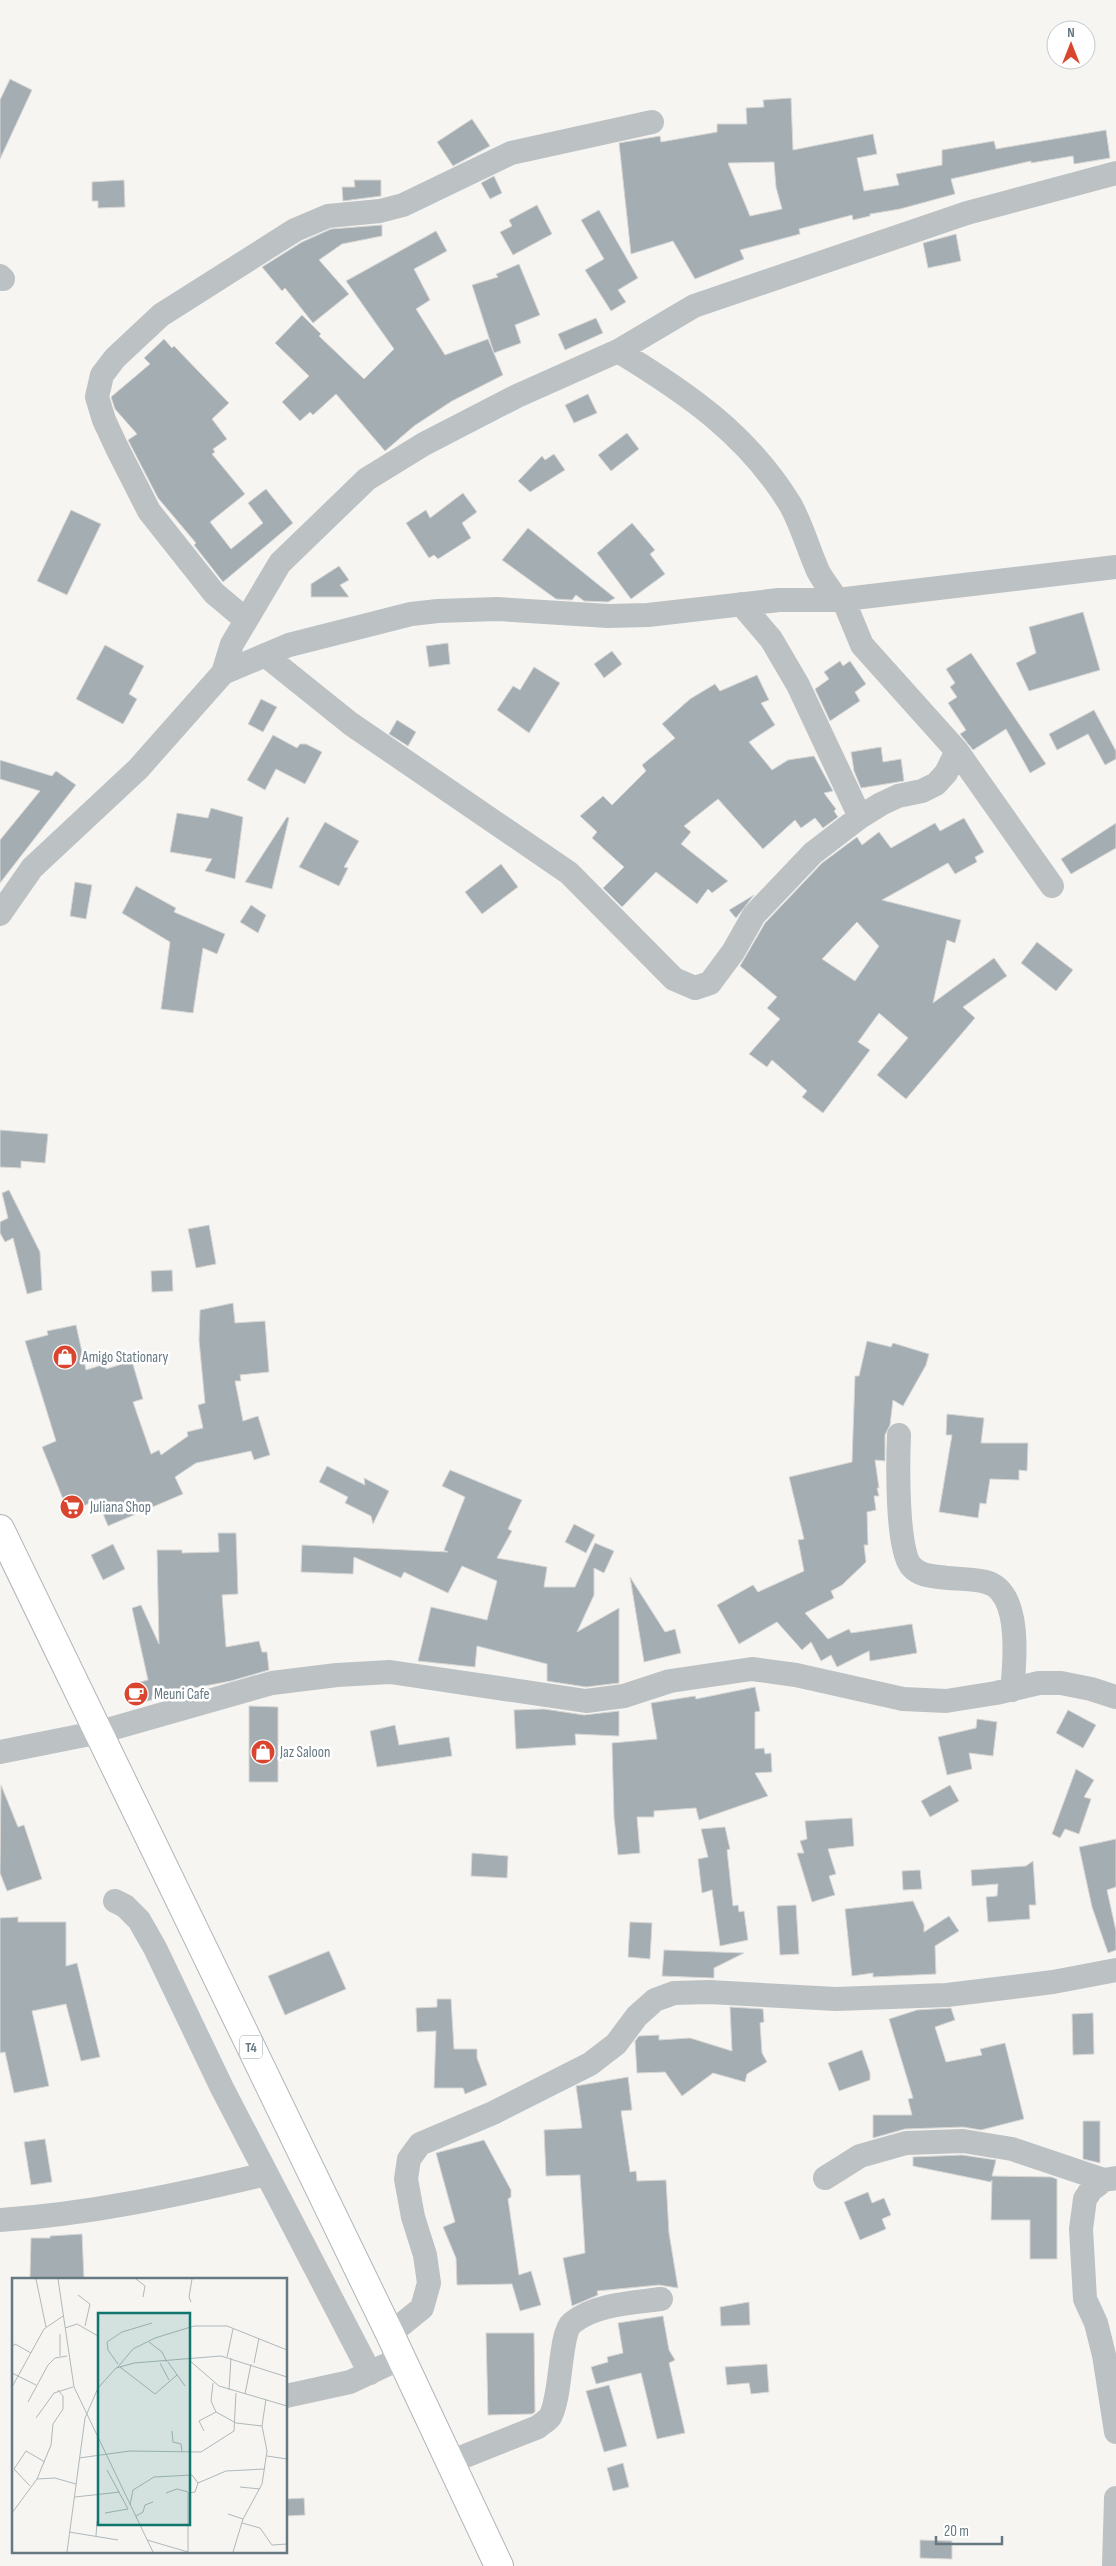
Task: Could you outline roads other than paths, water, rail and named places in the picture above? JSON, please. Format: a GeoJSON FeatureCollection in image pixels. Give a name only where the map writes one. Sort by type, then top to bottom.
{"type":"FeatureCollection","features":[{"type":"Feature","properties":{"kind":"highway","name":"T4"},"geometry":{"type":"LineString","coordinates":[[0,1529],[396,2346],[499,2566]]}},
{"type":"Feature","properties":{"kind":"street"},"geometry":{"type":"LineString","coordinates":[[246,620],[214,593],[150,511],[116,448],[97,398],[102,375],[115,358],[161,315],[295,230],[328,216],[380,211],[403,205],[512,153],[652,122]]}},
{"type":"Feature","properties":{"kind":"street"},"geometry":{"type":"LineString","coordinates":[[223,674],[232,644],[280,563],[368,479],[424,444],[517,396],[618,351],[694,306],[967,213],[1116,173]]}},
{"type":"Feature","properties":{"kind":"street"},"geometry":{"type":"LineString","coordinates":[[618,351],[654,373],[716,416],[770,474],[791,507],[819,573],[840,599],[866,650],[957,751],[1052,886]]}},
{"type":"Feature","properties":{"kind":"street"},"geometry":{"type":"LineString","coordinates":[[0,914],[32,868],[138,769],[223,674],[299,642],[411,614],[438,611],[497,610],[608,616],[648,615],[779,600],[840,599],[1111,574]]}},
{"type":"Feature","properties":{"kind":"street"},"geometry":{"type":"LineString","coordinates":[[741,604],[770,639],[798,685],[860,817]]}},
{"type":"Feature","properties":{"kind":"street"},"geometry":{"type":"LineString","coordinates":[[265,655],[351,724],[569,873],[674,979],[695,988],[710,983],[728,960],[754,914],[813,854],[860,817],[898,796],[922,791],[936,784],[946,773],[957,751]]}},
{"type":"Feature","properties":{"kind":"street"},"geometry":{"type":"LineString","coordinates":[[899,1435],[898,1488],[905,1552],[910,1566],[922,1574],[987,1582],[1003,1595],[1015,1631],[1012,1690]]}},
{"type":"Feature","properties":{"kind":"street"},"geometry":{"type":"LineString","coordinates":[[0,1752],[100,1732],[272,1683],[337,1675],[390,1672],[586,1702],[624,1696],[670,1681],[752,1669],[796,1675],[903,1698],[946,1701],[1012,1690],[1038,1683],[1062,1683],[1116,1697]]}},
{"type":"Feature","properties":{"kind":"street"},"geometry":{"type":"LineString","coordinates":[[115,1901],[125,1906],[139,1920],[155,1948],[266,2174],[370,2373]]}},
{"type":"Feature","properties":{"kind":"street"},"geometry":{"type":"LineString","coordinates":[[288,2396],[350,2382],[370,2373],[396,2346],[422,2308],[429,2283],[425,2255],[413,2218],[406,2179],[409,2159],[420,2144],[493,2113],[590,2064],[616,2044],[637,2016],[656,2000],[674,1993],[710,1992],[836,1999],[948,1995],[1053,1982],[1116,1970]]}},
{"type":"Feature","properties":{"kind":"street"},"geometry":{"type":"LineString","coordinates":[[825,2178],[860,2156],[906,2143],[963,2141],[1012,2149],[1110,2179]]}},
{"type":"Feature","properties":{"kind":"street"},"geometry":{"type":"LineString","coordinates":[[0,2220],[37,2218],[173,2196],[266,2174]]}},
{"type":"Feature","properties":{"kind":"street"},"geometry":{"type":"LineString","coordinates":[[1110,2179],[1091,2190],[1085,2199],[1081,2229],[1085,2299],[1096,2324],[1104,2356],[1116,2432]]}},
{"type":"Feature","properties":{"kind":"street"},"geometry":{"type":"LineString","coordinates":[[450,2462],[538,2426],[549,2418],[556,2396],[564,2337],[570,2324],[610,2307],[661,2299]]}},
{"type":"Feature","properties":{"kind":"street"},"geometry":{"type":"LineString","coordinates":[[1114,2566],[1116,2498]]}},
{"type":"Feature","properties":{"kind":"place","name":"Amigo Stationary"},"geometry":{"type":"Point","coordinates":[65,1357]}},
{"type":"Feature","properties":{"kind":"place","name":"Juliana Shop"},"geometry":{"type":"Point","coordinates":[72,1507]}},
{"type":"Feature","properties":{"kind":"place","name":"Meuni Cafe"},"geometry":{"type":"Point","coordinates":[136,1694]}},
{"type":"Feature","properties":{"kind":"place","name":"Jaz Saloon"},"geometry":{"type":"Point","coordinates":[263,1752]}}]}
